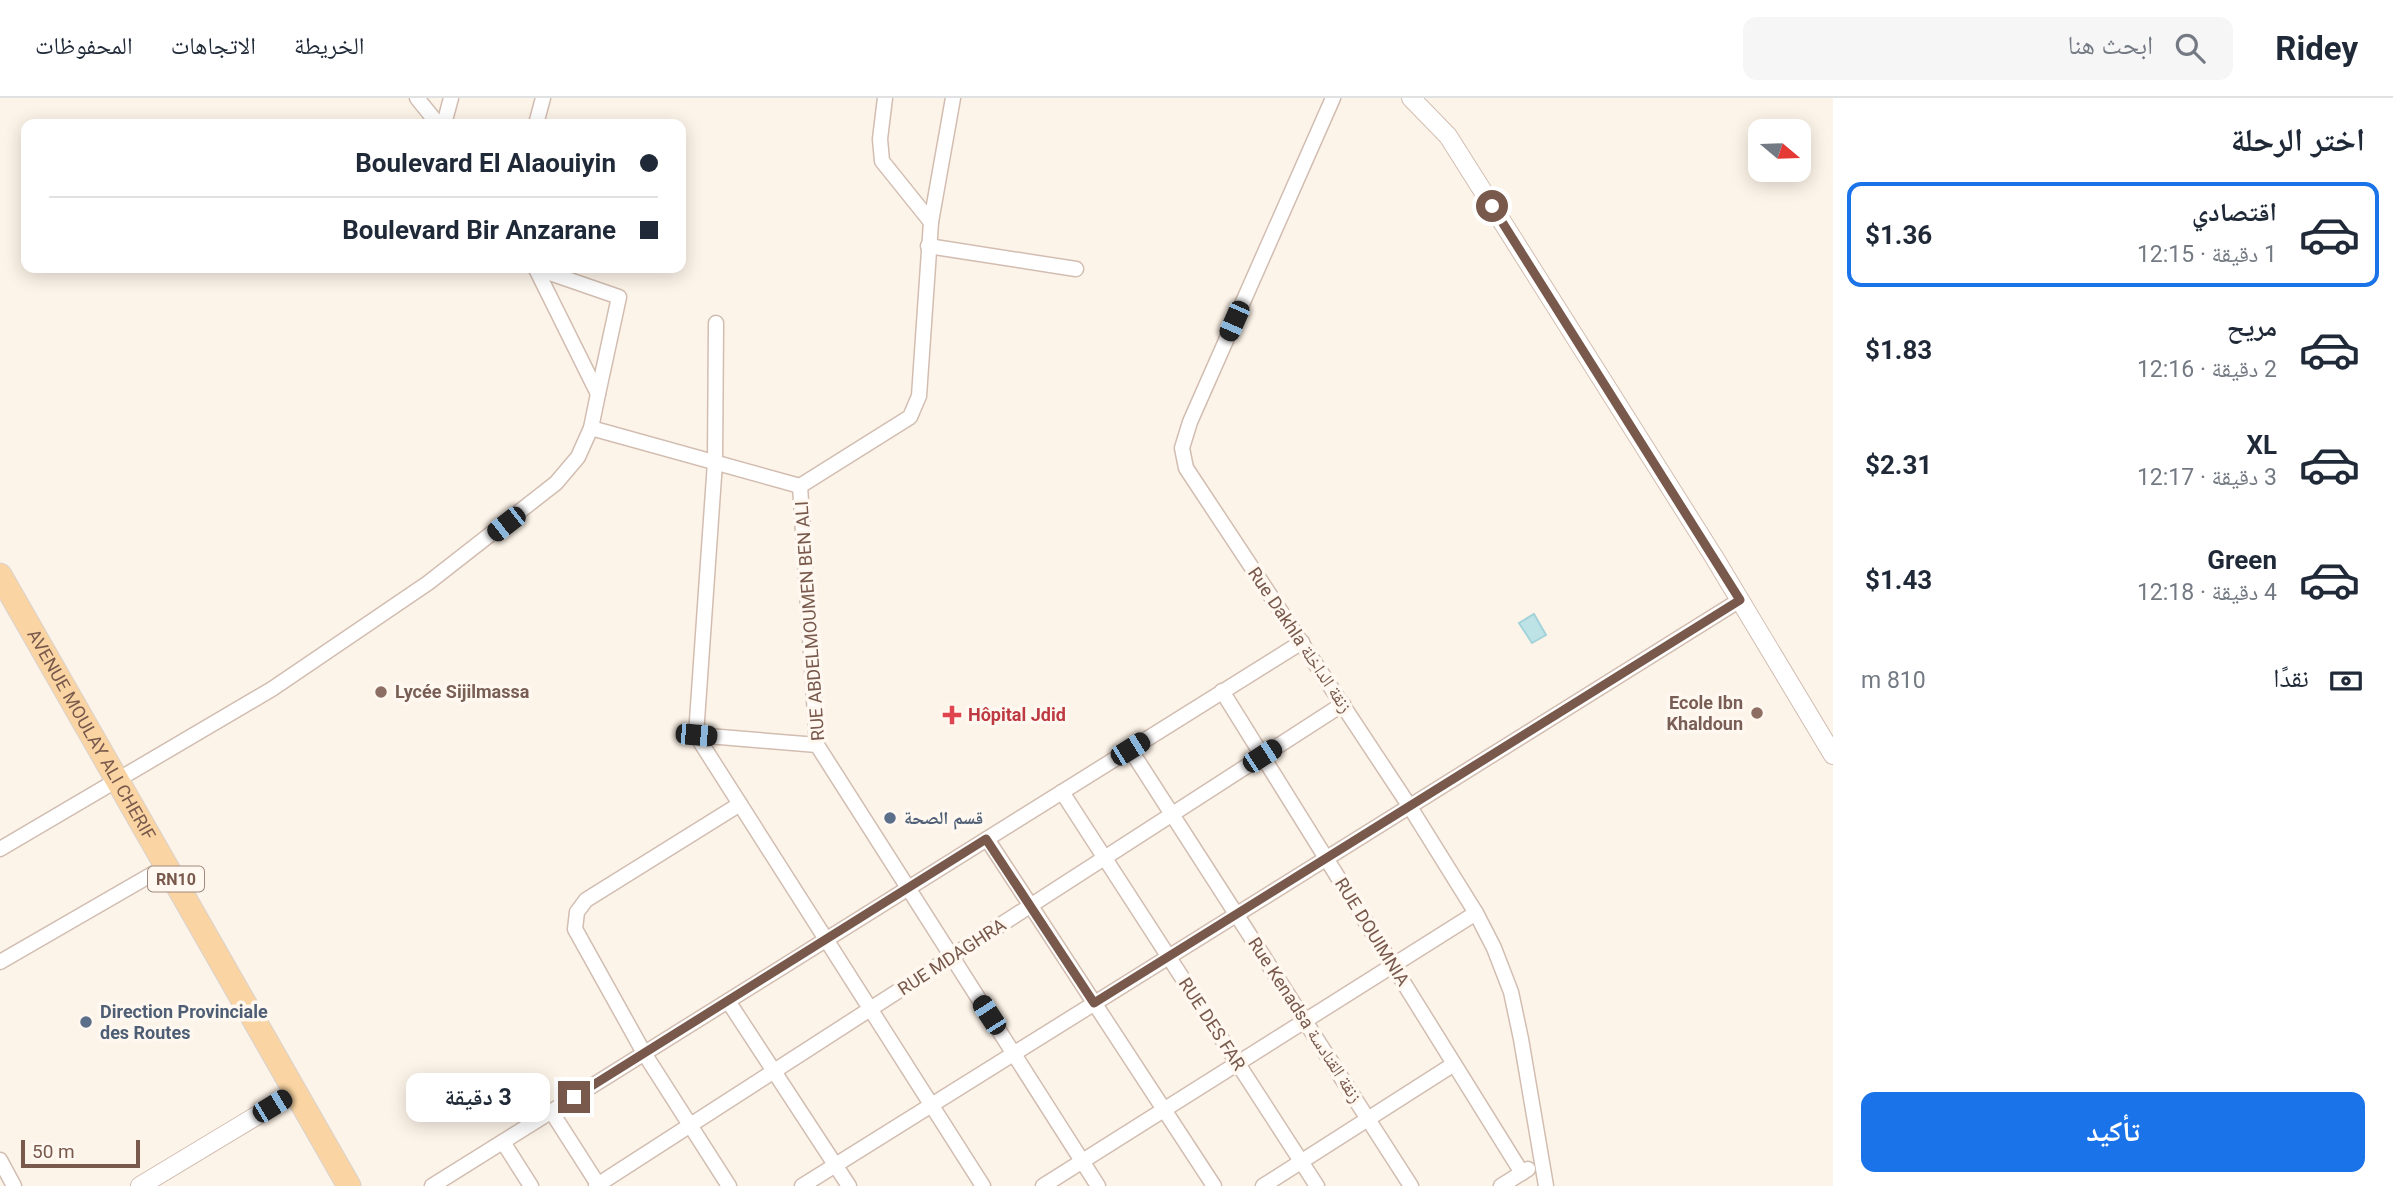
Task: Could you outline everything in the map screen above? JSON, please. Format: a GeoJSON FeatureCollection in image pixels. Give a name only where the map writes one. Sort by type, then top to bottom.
{"type":"FeatureCollection","features":[{"type":"Feature","properties":{"kind":"main road","name":"AVENUE MOULAY ALI CHERIF"},"geometry":{"type":"LineString","coordinates":[[0,575],[349,1186]]}},
{"type":"Feature","properties":{"kind":"street"},"geometry":{"type":"LineString","coordinates":[[417,98],[434,119]]}},
{"type":"Feature","properties":{"kind":"street"},"geometry":{"type":"LineString","coordinates":[[445,119],[451,98]]}},
{"type":"Feature","properties":{"kind":"street"},"geometry":{"type":"LineString","coordinates":[[537,119],[543,98]]}},
{"type":"Feature","properties":{"kind":"street"},"geometry":{"type":"LineString","coordinates":[[885,98],[880,139],[882,161],[931,222]]}},
{"type":"Feature","properties":{"kind":"street"},"geometry":{"type":"LineString","coordinates":[[800,486],[909,416],[919,396],[928,246],[953,98]]}},
{"type":"Feature","properties":{"kind":"street","name":"Rue Dakhla زنقة الداخلة"},"geometry":{"type":"LineString","coordinates":[[1333,98],[1201,396],[1182,448],[1186,468],[1199,492],[1343,704],[1476,913],[1511,992],[1546,1186]]}},
{"type":"Feature","properties":{"kind":"street"},"geometry":{"type":"LineString","coordinates":[[1411,98],[1447,136],[1740,600],[1833,755]]}},
{"type":"Feature","properties":{"kind":"street"},"geometry":{"type":"LineString","coordinates":[[928,246],[1076,269]]}},
{"type":"Feature","properties":{"kind":"street"},"geometry":{"type":"LineString","coordinates":[[538,273],[598,394]]}},
{"type":"Feature","properties":{"kind":"street"},"geometry":{"type":"LineString","coordinates":[[0,849],[272,689],[428,583],[556,483],[578,457],[591,428],[619,296],[548,273]]}},
{"type":"Feature","properties":{"kind":"street"},"geometry":{"type":"LineString","coordinates":[[716,323],[715,462],[696,735],[983,1186]]}},
{"type":"Feature","properties":{"kind":"street","name":"RUE ABDELMOUMEN BEN ALI"},"geometry":{"type":"LineString","coordinates":[[591,428],[800,486],[817,745],[1098,1186]]}},
{"type":"Feature","properties":{"kind":"street"},"geometry":{"type":"LineString","coordinates":[[802,1186],[1740,600]]}},
{"type":"Feature","properties":{"kind":"street"},"geometry":{"type":"LineString","coordinates":[[432,1186],[1302,642]]}},
{"type":"Feature","properties":{"kind":"street","name":"RUE DOUIMNIA"},"geometry":{"type":"LineString","coordinates":[[1222,691],[1522,1173]]}},
{"type":"Feature","properties":{"kind":"street","name":"RUE MDAGHRA"},"geometry":{"type":"LineString","coordinates":[[598,1186],[1343,704]]}},
{"type":"Feature","properties":{"kind":"street"},"geometry":{"type":"LineString","coordinates":[[696,735],[817,745]]}},
{"type":"Feature","properties":{"kind":"street","name":"Rue Kenadsa زنقة القنادسة"},"geometry":{"type":"LineString","coordinates":[[1130,749],[1411,1186]]}},
{"type":"Feature","properties":{"kind":"street","name":"RUE DES FAR"},"geometry":{"type":"LineString","coordinates":[[1062,792],[1317,1186]]}},
{"type":"Feature","properties":{"kind":"street"},"geometry":{"type":"LineString","coordinates":[[729,1186],[644,1053],[575,929],[577,912],[586,900],[740,804]]}},
{"type":"Feature","properties":{"kind":"street"},"geometry":{"type":"LineString","coordinates":[[986,839],[1214,1186]]}},
{"type":"Feature","properties":{"kind":"street"},"geometry":{"type":"LineString","coordinates":[[0,962],[168,866]]}},
{"type":"Feature","properties":{"kind":"street"},"geometry":{"type":"LineString","coordinates":[[1043,1186],[1476,913]]}},
{"type":"Feature","properties":{"kind":"street"},"geometry":{"type":"LineString","coordinates":[[728,1001],[849,1186]]}},
{"type":"Feature","properties":{"kind":"street"},"geometry":{"type":"LineString","coordinates":[[1263,1186],[1454,1064]]}},
{"type":"Feature","properties":{"kind":"street"},"geometry":{"type":"LineString","coordinates":[[140,1186],[296,1092]]}},
{"type":"Feature","properties":{"kind":"street"},"geometry":{"type":"LineString","coordinates":[[551,1111],[598,1186]]}},
{"type":"Feature","properties":{"kind":"street"},"geometry":{"type":"LineString","coordinates":[[503,1142],[531,1186]]}},
{"type":"Feature","properties":{"kind":"street"},"geometry":{"type":"LineString","coordinates":[[0,1160],[14,1186]]}},
{"type":"Feature","properties":{"kind":"street"},"geometry":{"type":"LineString","coordinates":[[1501,1186],[1541,1160]]}},
{"type":"Feature","properties":{"kind":"water"},"geometry":{"type":"Polygon","coordinates":[[[1534,614],[1546,635],[1532,643],[1519,623],[1534,614]]]}},
{"type":"Feature","properties":{"kind":"place","name":"Lycée Sijilmassa"},"geometry":{"type":"Point","coordinates":[381,692]}},
{"type":"Feature","properties":{"kind":"place","name":"Ecole Ibn Khaldoun"},"geometry":{"type":"Point","coordinates":[1757,713]}},
{"type":"Feature","properties":{"kind":"place","name":"Hôpital Jdid"},"geometry":{"type":"Point","coordinates":[952,715]}},
{"type":"Feature","properties":{"kind":"place","name":"قسم الصحة"},"geometry":{"type":"Point","coordinates":[890,818]}},
{"type":"Feature","properties":{"kind":"place","name":"Direction Provinciale des Routes"},"geometry":{"type":"Point","coordinates":[86,1022]}},
{"type":"Feature","properties":{"kind":"route"},"geometry":{"type":"LineString","coordinates":[[574,1097],[986,839],[1094,1003],[1740,600],[1492,206]]}}]}
